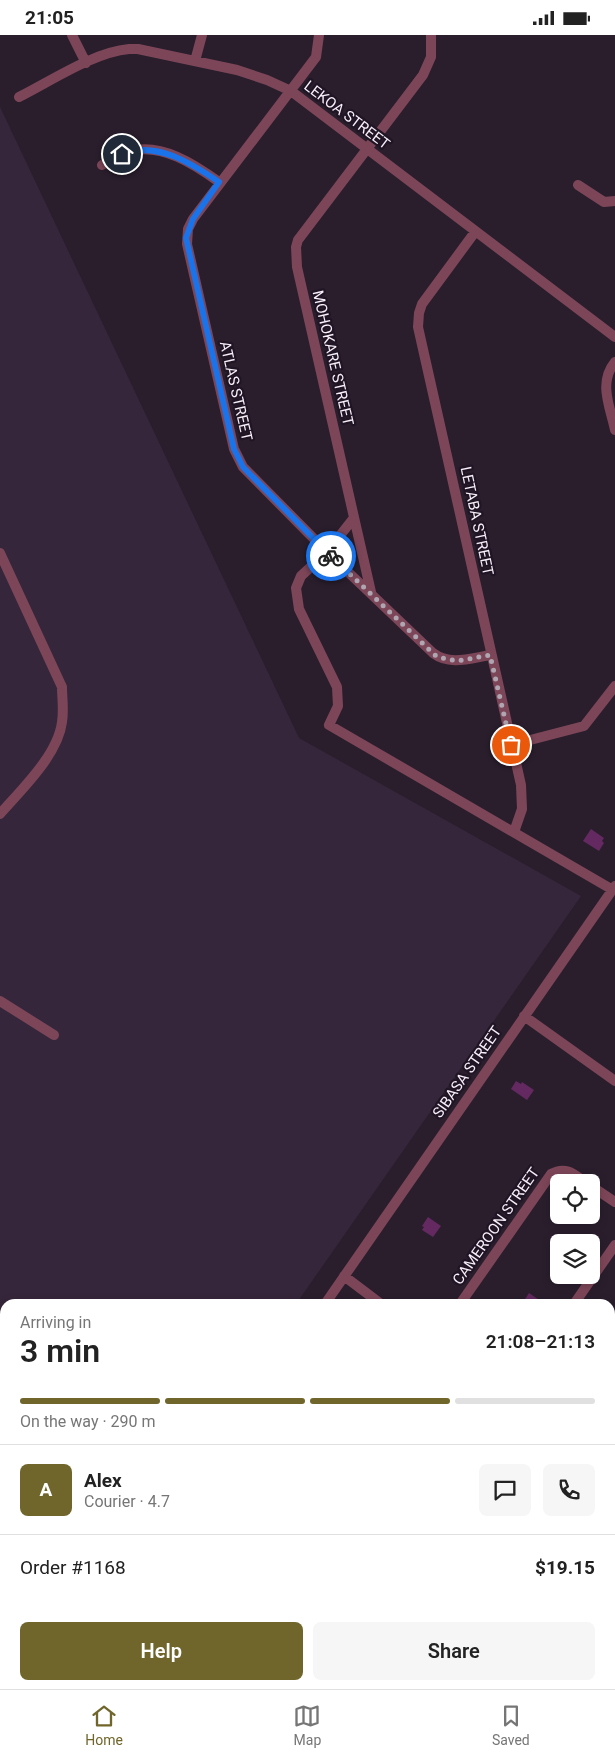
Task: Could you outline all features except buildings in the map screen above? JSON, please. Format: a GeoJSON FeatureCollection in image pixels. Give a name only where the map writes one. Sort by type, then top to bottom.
{"type":"FeatureCollection","features":[{"type":"Feature","properties":{"kind":"street"},"geometry":{"type":"LineString","coordinates":[[72,35],[86,63]]}},
{"type":"Feature","properties":{"kind":"street"},"geometry":{"type":"LineString","coordinates":[[195,61],[202,35]]}},
{"type":"Feature","properties":{"kind":"street","name":"ATLAS STREET"},"geometry":{"type":"LineString","coordinates":[[319,35],[316,57],[219,182],[193,219],[186,238],[234,449],[243,467],[327,552],[437,657],[457,661],[490,655]]}},
{"type":"Feature","properties":{"kind":"street","name":"MOHOKARE STREET"},"geometry":{"type":"LineString","coordinates":[[372,593],[353,519],[297,267],[296,247],[298,240],[423,75],[432,57],[431,35]]}},
{"type":"Feature","properties":{"kind":"street","name":"LEKOA STREET"},"geometry":{"type":"LineString","coordinates":[[19,97],[86,63],[119,50],[129,49],[195,61],[267,80],[291,91],[474,232],[615,337]]}},
{"type":"Feature","properties":{"kind":"street"},"geometry":{"type":"LineString","coordinates":[[102,165],[130,151],[146,150],[186,160],[219,182]]}},
{"type":"Feature","properties":{"kind":"street"},"geometry":{"type":"LineString","coordinates":[[578,185],[604,202],[615,201]]}},
{"type":"Feature","properties":{"kind":"street","name":"LETABA STREET"},"geometry":{"type":"LineString","coordinates":[[474,232],[422,304],[418,321],[490,655],[523,796],[522,809],[514,832]]}},
{"type":"Feature","properties":{"kind":"street"},"geometry":{"type":"LineString","coordinates":[[615,362],[606,374],[606,385],[615,431]]}},
{"type":"Feature","properties":{"kind":"street"},"geometry":{"type":"LineString","coordinates":[[353,519],[327,552],[297,582],[296,595],[299,609],[337,687],[338,706],[329,725],[614,888]]}},
{"type":"Feature","properties":{"kind":"street"},"geometry":{"type":"LineString","coordinates":[[0,553],[62,687],[63,708],[62,723],[44,760],[0,814]]}},
{"type":"Feature","properties":{"kind":"street"},"geometry":{"type":"LineString","coordinates":[[511,745],[584,726],[615,686]]}},
{"type":"Feature","properties":{"kind":"street","name":"SIBASA STREET"},"geometry":{"type":"LineString","coordinates":[[328,1299],[614,888]]}},
{"type":"Feature","properties":{"kind":"street"},"geometry":{"type":"LineString","coordinates":[[0,1001],[54,1035]]}},
{"type":"Feature","properties":{"kind":"street"},"geometry":{"type":"LineString","coordinates":[[524,1016],[614,1079]]}},
{"type":"Feature","properties":{"kind":"street","name":"CAMEROON STREET"},"geometry":{"type":"LineString","coordinates":[[463,1299],[550,1174],[563,1169],[574,1174]]}},
{"type":"Feature","properties":{"kind":"street"},"geometry":{"type":"LineString","coordinates":[[600,1192],[615,1202]]}},
{"type":"Feature","properties":{"kind":"street"},"geometry":{"type":"LineString","coordinates":[[577,1299],[615,1245]]}},
{"type":"Feature","properties":{"kind":"street"},"geometry":{"type":"LineString","coordinates":[[344,1276],[374,1299]]}},
{"type":"Feature","properties":{"kind":"shaded area"},"geometry":{"type":"Polygon","coordinates":[[[0,107],[299,738],[581,896],[299,1299],[0,1299],[0,107]]]}},
{"type":"Feature","properties":{"kind":"way so far"},"geometry":{"type":"LineString","coordinates":[[331,556],[437,657],[457,661],[490,655],[511,745]]}},
{"type":"Feature","properties":{"kind":"route"},"geometry":{"type":"LineString","coordinates":[[122,154],[137,150],[164,153],[192,163],[219,182],[189,225],[186,238],[234,449],[243,467],[331,556]]}}]}
